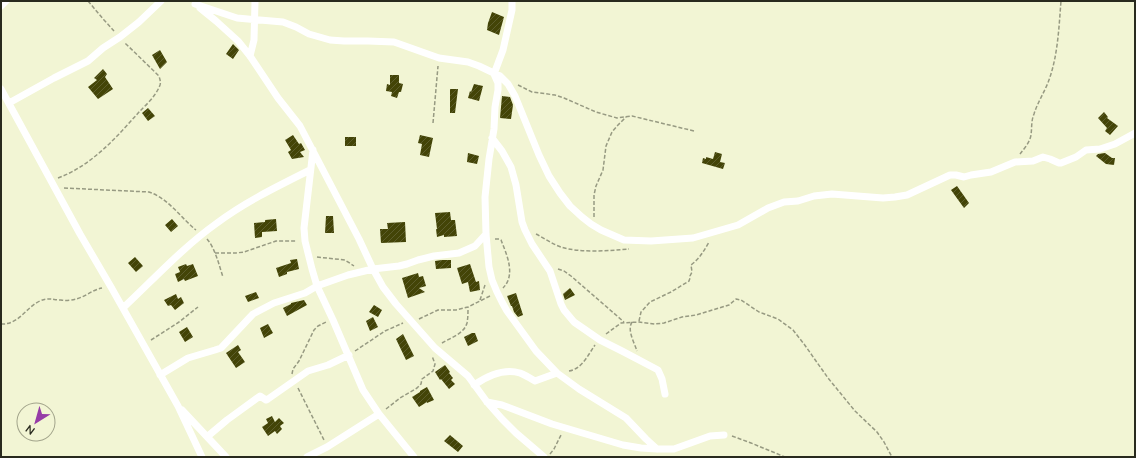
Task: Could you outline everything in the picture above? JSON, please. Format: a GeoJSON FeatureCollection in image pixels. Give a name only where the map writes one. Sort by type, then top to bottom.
{"type":"FeatureCollection","features":[{"type":"Feature","properties":{"kind":"street"},"geometry":{"type":"LineString","coordinates":[[1,6],[6,1]]}},
{"type":"Feature","properties":{"kind":"street"},"geometry":{"type":"LineString","coordinates":[[9,103],[88,61],[103,48],[139,22],[161,1]]}},
{"type":"Feature","properties":{"kind":"street"},"geometry":{"type":"LineString","coordinates":[[250,56],[254,40],[255,1]]}},
{"type":"Feature","properties":{"kind":"street"},"geometry":{"type":"LineString","coordinates":[[512,1],[503,50],[494,73],[498,86],[486,187],[486,234],[489,267],[492,280],[507,311],[536,351],[557,373],[579,390],[626,418],[657,449]]}},
{"type":"Feature","properties":{"kind":"street"},"geometry":{"type":"LineString","coordinates":[[194,2],[237,18],[254,18],[283,22],[296,26],[309,34],[330,40],[394,42],[439,58],[468,62],[494,73],[505,81],[515,96],[539,155],[556,187],[570,206],[600,230],[624,240],[651,241],[692,238],[738,224],[768,208],[784,202],[798,201],[814,196],[832,194],[882,198],[895,197],[907,195],[950,175],[964,177],[970,174],[991,172],[1011,164],[1032,161],[1043,157],[1050,158],[1061,163],[1076,157],[1086,150],[1100,149],[1116,144],[1135,132]]}},
{"type":"Feature","properties":{"kind":"street"},"geometry":{"type":"LineString","coordinates":[[194,2],[238,41],[250,56],[278,98],[300,126],[359,239],[373,270],[383,287],[396,304],[435,348],[468,376],[487,402],[516,433],[544,457]]}},
{"type":"Feature","properties":{"kind":"street"},"geometry":{"type":"LineString","coordinates":[[1,89],[80,234],[178,406],[202,457]]}},
{"type":"Feature","properties":{"kind":"street"},"geometry":{"type":"LineString","coordinates":[[492,138],[511,168],[516,185],[521,218],[525,230],[532,244],[550,271],[564,310],[574,322],[600,340],[654,367],[660,372],[665,394]]}},
{"type":"Feature","properties":{"kind":"street"},"geometry":{"type":"LineString","coordinates":[[313,150],[304,228],[305,242],[318,286],[363,390],[379,414],[413,457]]}},
{"type":"Feature","properties":{"kind":"street"},"geometry":{"type":"LineString","coordinates":[[123,308],[176,256],[216,223],[246,204],[310,170]]}},
{"type":"Feature","properties":{"kind":"street"},"geometry":{"type":"LineString","coordinates":[[160,375],[188,358],[221,348],[246,319],[263,307],[305,293],[339,277],[399,266],[434,256],[459,253],[475,246],[486,234]]}},
{"type":"Feature","properties":{"kind":"street"},"geometry":{"type":"LineString","coordinates":[[208,436],[259,396],[266,400],[308,371],[328,365],[349,356]]}},
{"type":"Feature","properties":{"kind":"street"},"geometry":{"type":"LineString","coordinates":[[474,384],[500,372],[512,371],[535,380],[557,373]]}},
{"type":"Feature","properties":{"kind":"street"},"geometry":{"type":"LineString","coordinates":[[487,402],[502,405],[534,418],[623,445],[657,449],[674,449],[710,436],[724,435]]}},
{"type":"Feature","properties":{"kind":"street"},"geometry":{"type":"LineString","coordinates":[[178,406],[208,436],[226,457]]}},
{"type":"Feature","properties":{"kind":"street"},"geometry":{"type":"LineString","coordinates":[[307,457],[327,447],[379,414]]}},
{"type":"Feature","properties":{"kind":"path"},"geometry":{"type":"LineString","coordinates":[[52,182],[75,170],[109,144],[147,104],[155,94],[160,82],[159,76],[129,48],[88,1]]}},
{"type":"Feature","properties":{"kind":"path"},"geometry":{"type":"LineString","coordinates":[[1011,164],[1022,152],[1029,141],[1034,113],[1050,77],[1054,61],[1061,1]]}},
{"type":"Feature","properties":{"kind":"path"},"geometry":{"type":"LineString","coordinates":[[433,123],[439,58]]}},
{"type":"Feature","properties":{"kind":"path"},"geometry":{"type":"LineString","coordinates":[[505,81],[515,82],[532,92],[555,95],[617,118],[627,116],[639,118],[675,128],[694,131]]}},
{"type":"Feature","properties":{"kind":"path"},"geometry":{"type":"LineString","coordinates":[[596,227],[594,195],[603,170],[606,146],[612,132],[627,116]]}},
{"type":"Feature","properties":{"kind":"path"},"geometry":{"type":"LineString","coordinates":[[52,182],[63,187],[74,189],[149,192],[157,195],[209,241],[220,265],[222,277]]}},
{"type":"Feature","properties":{"kind":"path"},"geometry":{"type":"LineString","coordinates":[[525,230],[561,247],[598,251],[633,248]]}},
{"type":"Feature","properties":{"kind":"path"},"geometry":{"type":"LineString","coordinates":[[638,322],[641,312],[650,302],[672,292],[690,280],[692,272],[691,265],[696,262],[708,245],[711,233]]}},
{"type":"Feature","properties":{"kind":"path"},"geometry":{"type":"LineString","coordinates":[[349,356],[385,331],[400,324],[423,318],[438,310],[468,308],[505,286],[510,278],[509,266],[501,240],[495,238],[487,242]]}},
{"type":"Feature","properties":{"kind":"path"},"geometry":{"type":"LineString","coordinates":[[214,253],[244,252],[276,242],[305,242]]}},
{"type":"Feature","properties":{"kind":"path"},"geometry":{"type":"LineString","coordinates":[[309,257],[345,260],[354,266],[356,273]]}},
{"type":"Feature","properties":{"kind":"path"},"geometry":{"type":"LineString","coordinates":[[550,271],[554,268],[564,271],[624,322]]}},
{"type":"Feature","properties":{"kind":"path"},"geometry":{"type":"LineString","coordinates":[[1,324],[16,320],[38,301],[47,298],[62,301],[76,299],[97,289],[111,287]]}},
{"type":"Feature","properties":{"kind":"path"},"geometry":{"type":"LineString","coordinates":[[557,373],[573,371],[581,365],[600,340],[618,324],[624,322],[638,322],[655,324],[729,306],[737,299],[744,301],[759,312],[778,320],[793,330],[828,378],[855,411],[877,432],[892,457]]}},
{"type":"Feature","properties":{"kind":"path"},"geometry":{"type":"LineString","coordinates":[[144,345],[179,322],[198,307]]}},
{"type":"Feature","properties":{"kind":"path"},"geometry":{"type":"LineString","coordinates":[[379,414],[400,398],[417,388],[421,384],[422,379],[435,368],[431,352],[465,328],[468,308]]}},
{"type":"Feature","properties":{"kind":"path"},"geometry":{"type":"LineString","coordinates":[[632,322],[630,327],[636,350],[636,359]]}},
{"type":"Feature","properties":{"kind":"path"},"geometry":{"type":"LineString","coordinates":[[548,457],[565,428]]}},
{"type":"Feature","properties":{"kind":"path"},"geometry":{"type":"LineString","coordinates":[[724,435],[738,438],[785,457]]}},
{"type":"Feature","properties":{"kind":"building"},"geometry":{"type":"Polygon","coordinates":[[[492,12],[504,17],[499,35],[487,30],[492,12]]]}},
{"type":"Feature","properties":{"kind":"building"},"geometry":{"type":"Polygon","coordinates":[[[233,44],[239,50],[233,59],[226,54],[233,44]]]}},
{"type":"Feature","properties":{"kind":"building"},"geometry":{"type":"Polygon","coordinates":[[[160,50],[167,62],[160,69],[152,55],[160,50]]]}},
{"type":"Feature","properties":{"kind":"building"},"geometry":{"type":"Polygon","coordinates":[[[103,69],[107,74],[105,77],[113,89],[98,99],[88,87],[97,80],[94,78],[103,69]]]}},
{"type":"Feature","properties":{"kind":"building"},"geometry":{"type":"Polygon","coordinates":[[[390,75],[399,75],[399,83],[403,84],[401,92],[399,92],[397,98],[391,96],[392,92],[386,91],[387,84],[390,85],[390,75]]]}},
{"type":"Feature","properties":{"kind":"building"},"geometry":{"type":"Polygon","coordinates":[[[474,84],[483,86],[479,101],[468,98],[474,84]]]}},
{"type":"Feature","properties":{"kind":"building"},"geometry":{"type":"Polygon","coordinates":[[[450,89],[458,89],[455,113],[450,113],[450,89]]]}},
{"type":"Feature","properties":{"kind":"building"},"geometry":{"type":"Polygon","coordinates":[[[502,96],[510,97],[513,105],[511,119],[500,118],[502,96]]]}},
{"type":"Feature","properties":{"kind":"building"},"geometry":{"type":"Polygon","coordinates":[[[148,108],[155,116],[148,121],[142,113],[148,108]]]}},
{"type":"Feature","properties":{"kind":"building"},"geometry":{"type":"Polygon","coordinates":[[[1104,112],[1108,117],[1107,118],[1118,126],[1110,135],[1105,131],[1107,128],[1098,118],[1104,112]]]}},
{"type":"Feature","properties":{"kind":"building"},"geometry":{"type":"Polygon","coordinates":[[[293,135],[299,144],[301,143],[305,150],[300,152],[304,157],[292,159],[288,152],[291,150],[285,140],[293,135]]]}},
{"type":"Feature","properties":{"kind":"building"},"geometry":{"type":"Polygon","coordinates":[[[420,135],[433,138],[429,157],[420,155],[422,144],[418,143],[420,135]]]}},
{"type":"Feature","properties":{"kind":"building"},"geometry":{"type":"Polygon","coordinates":[[[345,137],[356,137],[356,146],[345,146],[345,137]]]}},
{"type":"Feature","properties":{"kind":"building"},"geometry":{"type":"Polygon","coordinates":[[[715,152],[722,154],[720,162],[725,163],[723,169],[702,163],[703,158],[706,159],[706,157],[713,159],[715,152]]]}},
{"type":"Feature","properties":{"kind":"building"},"geometry":{"type":"Polygon","coordinates":[[[468,153],[479,156],[477,164],[467,162],[468,153]]]}},
{"type":"Feature","properties":{"kind":"building"},"geometry":{"type":"Polygon","coordinates":[[[1105,153],[1112,158],[1115,158],[1114,165],[1106,164],[1096,156],[1098,154],[1105,153]]]}},
{"type":"Feature","properties":{"kind":"building"},"geometry":{"type":"Polygon","coordinates":[[[957,186],[969,203],[964,208],[951,190],[957,186]]]}},
{"type":"Feature","properties":{"kind":"building"},"geometry":{"type":"Polygon","coordinates":[[[450,212],[451,220],[455,220],[457,236],[444,237],[444,235],[437,237],[435,213],[450,212]]]}},
{"type":"Feature","properties":{"kind":"building"},"geometry":{"type":"Polygon","coordinates":[[[326,216],[333,216],[334,233],[325,233],[326,216]]]}},
{"type":"Feature","properties":{"kind":"building"},"geometry":{"type":"Polygon","coordinates":[[[172,219],[178,226],[171,232],[165,225],[172,219]]]}},
{"type":"Feature","properties":{"kind":"building"},"geometry":{"type":"Polygon","coordinates":[[[276,219],[277,231],[262,232],[262,237],[255,238],[254,223],[276,219]]]}},
{"type":"Feature","properties":{"kind":"building"},"geometry":{"type":"Polygon","coordinates":[[[405,222],[406,242],[381,243],[380,229],[388,229],[387,223],[405,222]]]}},
{"type":"Feature","properties":{"kind":"building"},"geometry":{"type":"Polygon","coordinates":[[[135,257],[143,266],[136,272],[128,263],[135,257]]]}},
{"type":"Feature","properties":{"kind":"building"},"geometry":{"type":"Polygon","coordinates":[[[297,259],[299,269],[287,272],[287,274],[279,277],[276,268],[291,263],[290,260],[297,259]]]}},
{"type":"Feature","properties":{"kind":"building"},"geometry":{"type":"Polygon","coordinates":[[[451,260],[451,268],[436,269],[435,261],[451,260]]]}},
{"type":"Feature","properties":{"kind":"building"},"geometry":{"type":"Polygon","coordinates":[[[186,264],[187,266],[193,264],[198,276],[178,282],[175,274],[180,272],[178,267],[186,264]]]}},
{"type":"Feature","properties":{"kind":"building"},"geometry":{"type":"Polygon","coordinates":[[[470,264],[476,282],[479,281],[480,290],[470,292],[468,282],[462,284],[457,268],[470,264]]]}},
{"type":"Feature","properties":{"kind":"building"},"geometry":{"type":"Polygon","coordinates":[[[418,273],[419,277],[423,276],[426,286],[419,288],[425,292],[408,298],[402,278],[418,273]]]}},
{"type":"Feature","properties":{"kind":"building"},"geometry":{"type":"Polygon","coordinates":[[[570,288],[575,295],[565,300],[563,294],[570,288]]]}},
{"type":"Feature","properties":{"kind":"building"},"geometry":{"type":"Polygon","coordinates":[[[256,292],[259,298],[248,302],[245,296],[256,292]]]}},
{"type":"Feature","properties":{"kind":"building"},"geometry":{"type":"Polygon","coordinates":[[[516,293],[523,315],[518,317],[514,312],[507,296],[516,293]]]}},
{"type":"Feature","properties":{"kind":"building"},"geometry":{"type":"Polygon","coordinates":[[[176,294],[178,299],[181,297],[184,303],[175,310],[171,305],[168,306],[164,300],[176,294]]]}},
{"type":"Feature","properties":{"kind":"building"},"geometry":{"type":"Polygon","coordinates":[[[304,300],[307,305],[287,316],[283,308],[291,303],[304,300]]]}},
{"type":"Feature","properties":{"kind":"building"},"geometry":{"type":"Polygon","coordinates":[[[374,305],[382,310],[378,317],[369,312],[374,305]]]}},
{"type":"Feature","properties":{"kind":"building"},"geometry":{"type":"Polygon","coordinates":[[[373,317],[378,327],[370,331],[366,321],[373,317]]]}},
{"type":"Feature","properties":{"kind":"building"},"geometry":{"type":"Polygon","coordinates":[[[268,324],[273,333],[264,338],[260,328],[268,324]]]}},
{"type":"Feature","properties":{"kind":"building"},"geometry":{"type":"Polygon","coordinates":[[[187,327],[193,337],[185,342],[179,332],[187,327]]]}},
{"type":"Feature","properties":{"kind":"building"},"geometry":{"type":"Polygon","coordinates":[[[475,333],[478,341],[468,346],[464,337],[475,333]]]}},
{"type":"Feature","properties":{"kind":"building"},"geometry":{"type":"Polygon","coordinates":[[[403,334],[414,356],[406,360],[396,339],[403,334]]]}},
{"type":"Feature","properties":{"kind":"building"},"geometry":{"type":"Polygon","coordinates":[[[238,345],[241,350],[238,352],[245,362],[236,368],[226,353],[238,345]]]}},
{"type":"Feature","properties":{"kind":"building"},"geometry":{"type":"Polygon","coordinates":[[[445,365],[453,378],[451,380],[455,384],[449,389],[441,379],[440,380],[435,372],[445,365]]]}},
{"type":"Feature","properties":{"kind":"building"},"geometry":{"type":"Polygon","coordinates":[[[427,387],[434,400],[419,407],[412,397],[427,387]]]}},
{"type":"Feature","properties":{"kind":"building"},"geometry":{"type":"Polygon","coordinates":[[[272,416],[275,422],[279,418],[284,423],[280,426],[282,429],[277,434],[275,431],[268,436],[262,427],[268,423],[266,419],[272,416]]]}},
{"type":"Feature","properties":{"kind":"building"},"geometry":{"type":"Polygon","coordinates":[[[450,435],[463,446],[458,452],[444,441],[450,435]]]}}]}
